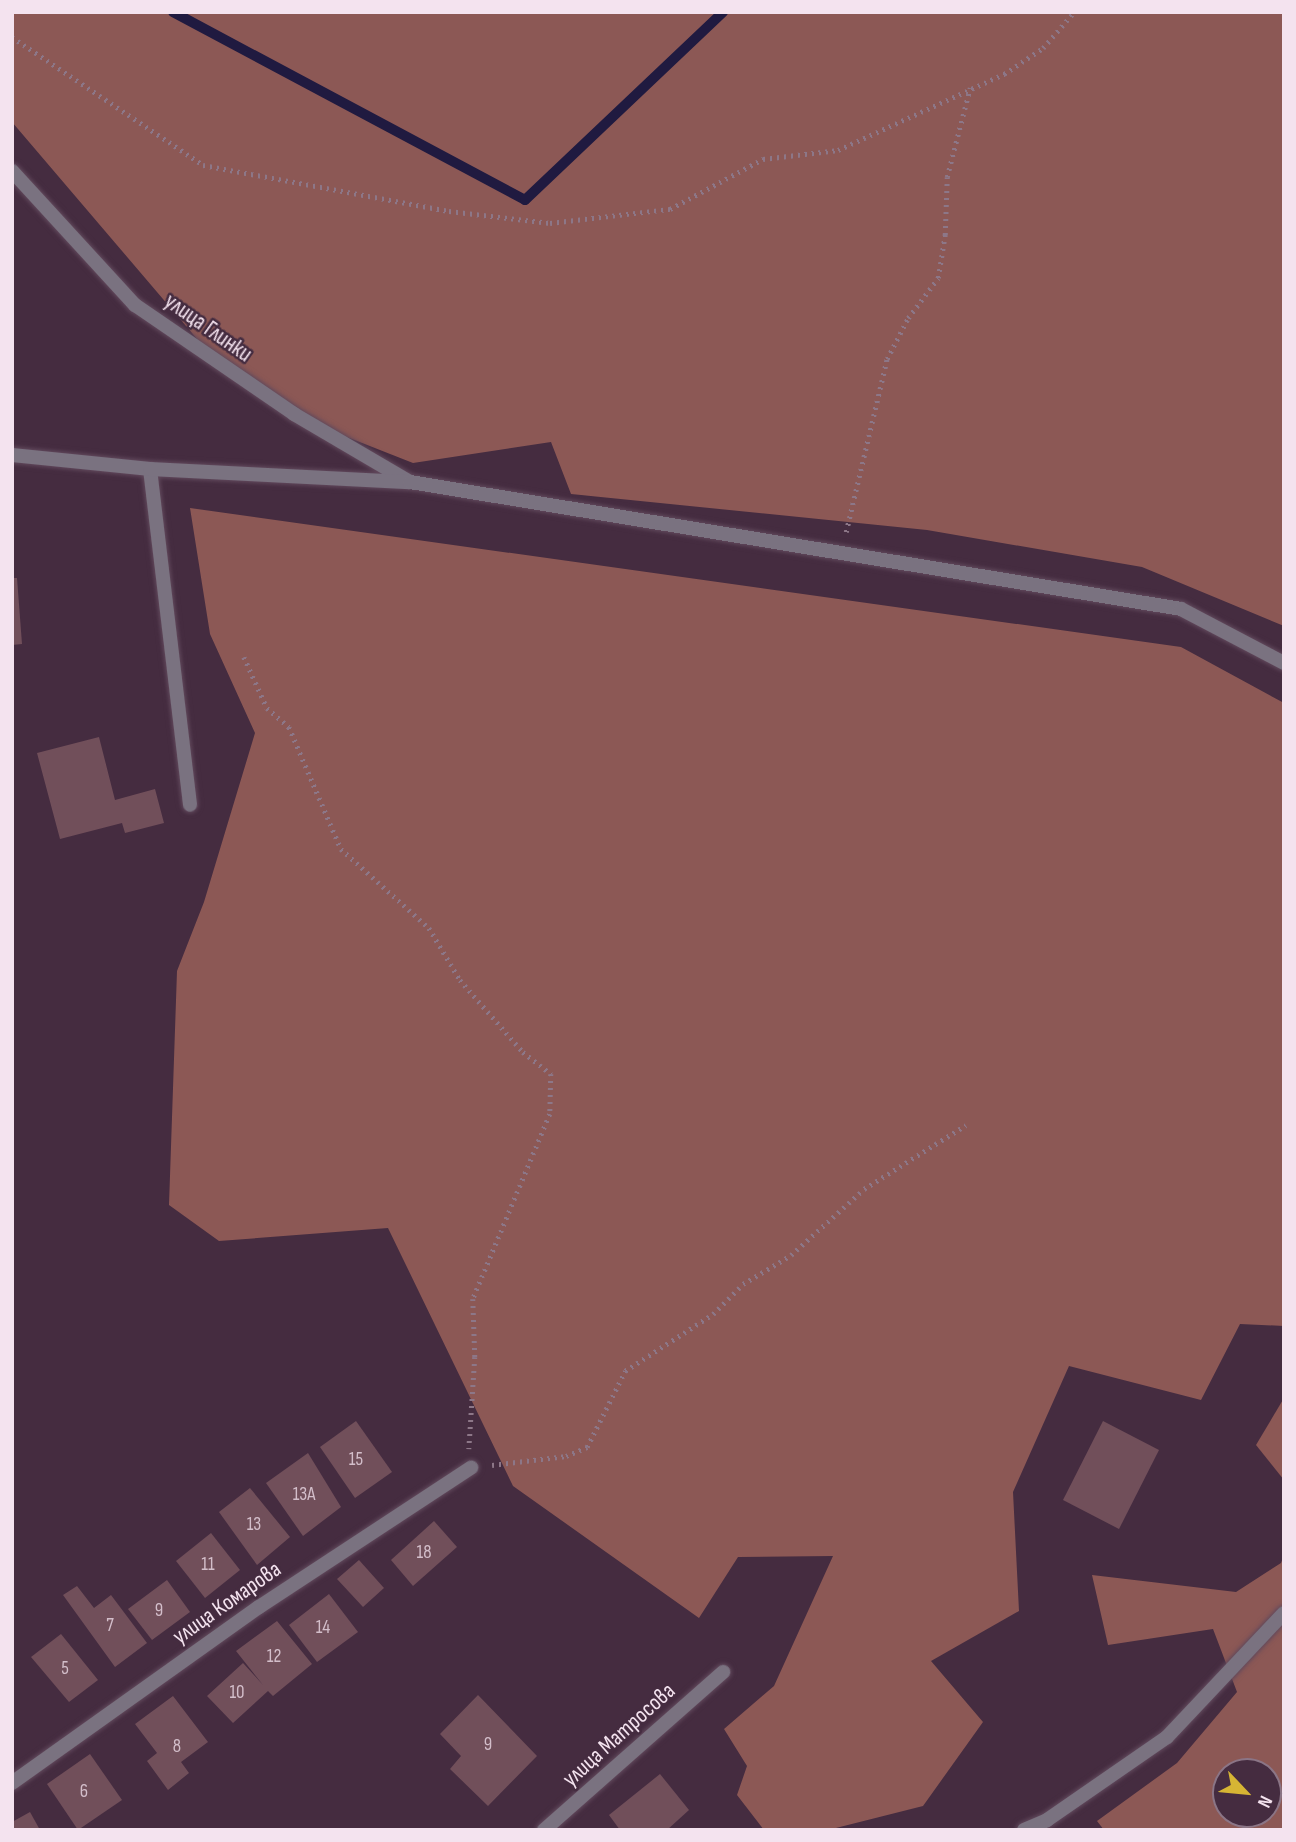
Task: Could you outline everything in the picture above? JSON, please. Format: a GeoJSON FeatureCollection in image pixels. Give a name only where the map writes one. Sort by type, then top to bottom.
{"type":"FeatureCollection","features":[{"type":"Feature","properties":{"kind":"street","name":"улица Глинки"},"geometry":{"type":"LineString","coordinates":[[12,171],[135,305],[294,414],[410,482]]}},
{"type":"Feature","properties":{"kind":"street"},"geometry":{"type":"LineString","coordinates":[[12,455],[150,469],[410,482],[839,552],[1181,609],[1284,663]]}},
{"type":"Feature","properties":{"kind":"street"},"geometry":{"type":"LineString","coordinates":[[150,469],[190,805]]}},
{"type":"Feature","properties":{"kind":"street","name":"улица Комарова"},"geometry":{"type":"LineString","coordinates":[[12,1783],[259,1607],[471,1468]]}},
{"type":"Feature","properties":{"kind":"street"},"geometry":{"type":"LineString","coordinates":[[1024,1830],[1047,1820],[1167,1737],[1284,1613]]}},
{"type":"Feature","properties":{"kind":"street","name":"улица Матросова"},"geometry":{"type":"LineString","coordinates":[[544,1830],[723,1672]]}},
{"type":"Feature","properties":{"kind":"path"},"geometry":{"type":"LineString","coordinates":[[12,37],[203,165],[449,211],[550,223],[670,209],[763,159],[838,150],[1004,74],[1043,48],[1074,12]]}},
{"type":"Feature","properties":{"kind":"path"},"geometry":{"type":"LineString","coordinates":[[839,552],[887,359],[908,318],[938,278],[945,235],[947,177],[970,88]]}},
{"type":"Feature","properties":{"kind":"path"},"geometry":{"type":"LineString","coordinates":[[244,657],[267,708],[289,727],[341,849],[429,928],[460,980],[523,1052],[551,1074],[550,1114],[473,1299],[475,1357],[467,1432],[471,1468],[566,1456],[587,1447],[625,1371],[713,1314],[743,1284],[791,1255],[864,1189],[966,1125]]}},
{"type":"Feature","properties":{"kind":"shaded area"},"geometry":{"type":"Polygon","coordinates":[[[12,12],[1284,12],[1284,626],[1142,567],[927,530],[571,494],[551,442],[413,463],[301,419],[215,360],[12,122],[12,12]]]}},
{"type":"Feature","properties":{"kind":"shaded area"},"geometry":{"type":"Polygon","coordinates":[[[190,508],[1181,647],[1284,703],[1284,1326],[1240,1324],[1201,1400],[1069,1366],[1013,1492],[1019,1611],[931,1661],[983,1722],[923,1806],[828,1830],[764,1830],[737,1795],[747,1766],[724,1729],[774,1686],[833,1556],[738,1557],[699,1618],[513,1486],[388,1228],[219,1241],[169,1205],[177,971],[204,902],[255,733],[210,634],[190,508]]]}},
{"type":"Feature","properties":{"kind":"shaded area"},"geometry":{"type":"Polygon","coordinates":[[[1284,1398],[1284,1480],[1256,1445],[1284,1398]]]}},
{"type":"Feature","properties":{"kind":"shaded area"},"geometry":{"type":"Polygon","coordinates":[[[1284,1555],[1284,1830],[1104,1830],[1097,1821],[1177,1763],[1237,1692],[1213,1629],[1108,1645],[1092,1575],[1236,1592],[1281,1563],[1284,1555]]]}},
{"type":"Feature","properties":{"kind":"building"},"geometry":{"type":"Polygon","coordinates":[[[12,578],[17,578],[22,644],[12,645],[12,578]]]}},
{"type":"Feature","properties":{"kind":"building"},"geometry":{"type":"Polygon","coordinates":[[[99,737],[115,800],[155,789],[164,823],[125,833],[122,823],[60,839],[37,753],[99,737]]]}},
{"type":"Feature","properties":{"kind":"building"},"geometry":{"type":"Polygon","coordinates":[[[356,1421],[392,1472],[355,1498],[320,1447],[356,1421]]]}},
{"type":"Feature","properties":{"kind":"building"},"geometry":{"type":"Polygon","coordinates":[[[1103,1421],[1159,1450],[1119,1529],[1063,1500],[1103,1421]]]}},
{"type":"Feature","properties":{"kind":"building"},"geometry":{"type":"Polygon","coordinates":[[[308,1453],[341,1507],[303,1536],[266,1483],[308,1453]]]}},
{"type":"Feature","properties":{"kind":"building"},"geometry":{"type":"Polygon","coordinates":[[[250,1488],[290,1537],[257,1565],[219,1512],[250,1488]]]}},
{"type":"Feature","properties":{"kind":"building"},"geometry":{"type":"Polygon","coordinates":[[[434,1521],[457,1547],[413,1586],[391,1560],[434,1521]]]}},
{"type":"Feature","properties":{"kind":"building"},"geometry":{"type":"Polygon","coordinates":[[[211,1533],[240,1570],[205,1598],[176,1561],[211,1533]]]}},
{"type":"Feature","properties":{"kind":"building"},"geometry":{"type":"Polygon","coordinates":[[[359,1560],[384,1588],[363,1607],[337,1579],[359,1560]]]}},
{"type":"Feature","properties":{"kind":"building"},"geometry":{"type":"Polygon","coordinates":[[[167,1580],[190,1612],[152,1640],[128,1609],[167,1580]]]}},
{"type":"Feature","properties":{"kind":"building"},"geometry":{"type":"Polygon","coordinates":[[[77,1586],[94,1608],[111,1595],[147,1643],[115,1667],[63,1595],[77,1586]]]}},
{"type":"Feature","properties":{"kind":"building"},"geometry":{"type":"Polygon","coordinates":[[[329,1594],[358,1632],[317,1662],[289,1625],[329,1594]]]}},
{"type":"Feature","properties":{"kind":"building"},"geometry":{"type":"Polygon","coordinates":[[[277,1621],[312,1664],[273,1696],[268,1691],[233,1723],[207,1696],[243,1663],[263,1685],[236,1651],[277,1621]]]}},
{"type":"Feature","properties":{"kind":"building"},"geometry":{"type":"Polygon","coordinates":[[[61,1634],[98,1680],[69,1702],[31,1657],[61,1634]]]}},
{"type":"Feature","properties":{"kind":"building"},"geometry":{"type":"Polygon","coordinates":[[[478,1695],[537,1756],[488,1806],[450,1769],[461,1756],[440,1734],[478,1695]]]}},
{"type":"Feature","properties":{"kind":"building"},"geometry":{"type":"Polygon","coordinates":[[[173,1696],[208,1742],[181,1762],[189,1773],[168,1790],[147,1761],[157,1753],[135,1724],[173,1696]]]}},
{"type":"Feature","properties":{"kind":"building"},"geometry":{"type":"Polygon","coordinates":[[[90,1754],[122,1800],[78,1830],[47,1784],[90,1754]]]}},
{"type":"Feature","properties":{"kind":"building"},"geometry":{"type":"Polygon","coordinates":[[[660,1774],[689,1810],[667,1830],[620,1830],[609,1815],[660,1774]]]}},
{"type":"Feature","properties":{"kind":"building"},"geometry":{"type":"Polygon","coordinates":[[[30,1812],[40,1830],[12,1830],[12,1822],[30,1812]]]}},
{"type":"Feature","properties":{"kind":"waterway"},"geometry":{"type":"LineString","coordinates":[[173,12],[525,200],[723,12]]}}]}
